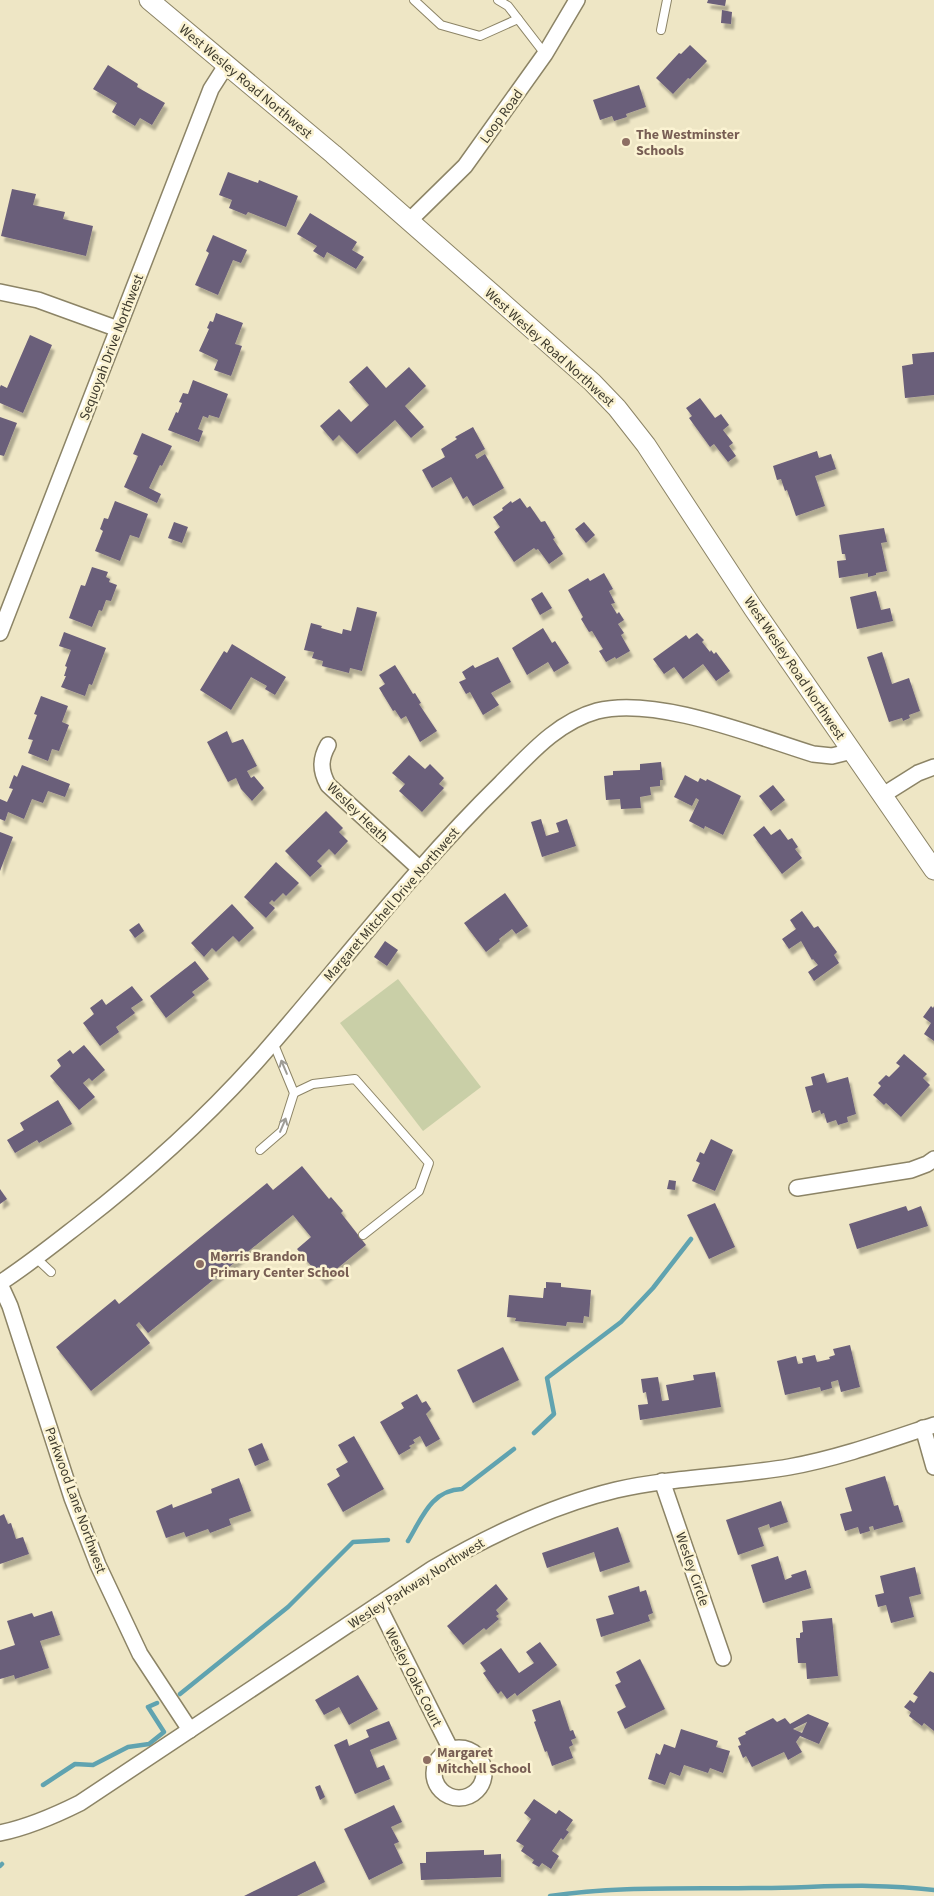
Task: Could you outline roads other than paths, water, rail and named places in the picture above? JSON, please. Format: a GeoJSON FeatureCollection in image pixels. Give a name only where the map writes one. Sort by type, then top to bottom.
{"type":"FeatureCollection","features":[{"type":"Feature","properties":{"kind":"street","name":"West Wesley Road Northwest"},"geometry":{"type":"LineString","coordinates":[[149,0],[227,64],[409,220],[584,376],[617,408],[646,445],[753,608],[934,870]]}},
{"type":"Feature","properties":{"kind":"street","name":"Loop Road"},"geometry":{"type":"LineString","coordinates":[[409,220],[465,166],[545,54],[577,0]]}},
{"type":"Feature","properties":{"kind":"street","name":"Sequoyah Drive Northwest"},"geometry":{"type":"LineString","coordinates":[[0,633],[211,89],[227,64]]}},
{"type":"Feature","properties":{"kind":"street"},"geometry":{"type":"LineString","coordinates":[[0,292],[38,300],[118,329]]}},
{"type":"Feature","properties":{"kind":"street","name":"Margaret Mitchell Drive Northwest"},"geometry":{"type":"LineString","coordinates":[[0,1283],[36,1258],[122,1190],[163,1156],[202,1119],[273,1042],[460,824],[546,739],[570,722],[597,711],[626,707],[664,711],[700,719],[813,754],[832,756],[852,751]]}},
{"type":"Feature","properties":{"kind":"street","name":"Wesley Heath"},"geometry":{"type":"LineString","coordinates":[[328,745],[322,755],[321,766],[322,776],[328,785],[420,869]]}},
{"type":"Feature","properties":{"kind":"street"},"geometry":{"type":"LineString","coordinates":[[882,795],[918,773],[934,767]]}},
{"type":"Feature","properties":{"kind":"street"},"geometry":{"type":"LineString","coordinates":[[797,1188],[911,1170],[934,1159]]}},
{"type":"Feature","properties":{"kind":"street","name":"Parkwood Lane Northwest"},"geometry":{"type":"LineString","coordinates":[[0,1283],[10,1306],[72,1498],[98,1565],[140,1654],[190,1730]]}},
{"type":"Feature","properties":{"kind":"street"},"geometry":{"type":"LineString","coordinates":[[929,1426],[934,1467]]}},
{"type":"Feature","properties":{"kind":"street","name":"Wesley Parkway Northwest"},"geometry":{"type":"LineString","coordinates":[[0,1833],[50,1819],[80,1803],[432,1569],[471,1546],[523,1521],[615,1490],[662,1481],[787,1467],[841,1456],[929,1426]]}},
{"type":"Feature","properties":{"kind":"street","name":"Wesley Circle"},"geometry":{"type":"LineString","coordinates":[[662,1481],[723,1658]]}},
{"type":"Feature","properties":{"kind":"street","name":"Wesley Oaks Court"},"geometry":{"type":"LineString","coordinates":[[378,1605],[451,1750]]}},
{"type":"Feature","properties":{"kind":"lane"},"geometry":{"type":"LineString","coordinates":[[414,0],[441,24],[480,36],[518,19]]}},
{"type":"Feature","properties":{"kind":"lane"},"geometry":{"type":"LineString","coordinates":[[498,0],[507,3],[545,54]]}},
{"type":"Feature","properties":{"kind":"lane"},"geometry":{"type":"LineString","coordinates":[[661,30],[667,0]]}},
{"type":"Feature","properties":{"kind":"lane"},"geometry":{"type":"LineString","coordinates":[[260,1150],[282,1131],[294,1093],[273,1042]]}},
{"type":"Feature","properties":{"kind":"lane"},"geometry":{"type":"LineString","coordinates":[[294,1093],[313,1084],[355,1079],[429,1163],[419,1191],[363,1235]]}},
{"type":"Feature","properties":{"kind":"lane"},"geometry":{"type":"LineString","coordinates":[[36,1258],[50,1272]]}},
{"type":"Feature","properties":{"kind":"waterway"},"geometry":{"type":"LineString","coordinates":[[534,1433],[554,1414],[547,1378],[621,1322],[653,1288],[691,1239]]}},
{"type":"Feature","properties":{"kind":"waterway"},"geometry":{"type":"LineString","coordinates":[[408,1541],[423,1515],[435,1500],[442,1494],[462,1489],[514,1449]]}},
{"type":"Feature","properties":{"kind":"waterway"},"geometry":{"type":"LineString","coordinates":[[180,1694],[288,1607],[353,1542],[388,1540]]}},
{"type":"Feature","properties":{"kind":"waterway"},"geometry":{"type":"LineString","coordinates":[[43,1785],[75,1764],[93,1765],[128,1747],[149,1744],[164,1732],[148,1707],[157,1703]]}},
{"type":"Feature","properties":{"kind":"waterway"},"geometry":{"type":"LineString","coordinates":[[550,1896],[600,1891],[651,1889],[887,1886],[934,1890]]}},
{"type":"Feature","properties":{"kind":"place","name":"The Westminster Schools"},"geometry":{"type":"Point","coordinates":[626,142]}},
{"type":"Feature","properties":{"kind":"place","name":"Morris Brandon Primary Center School"},"geometry":{"type":"Point","coordinates":[200,1264]}},
{"type":"Feature","properties":{"kind":"place","name":"Margaret Mitchell School"},"geometry":{"type":"Point","coordinates":[427,1760]}}]}
